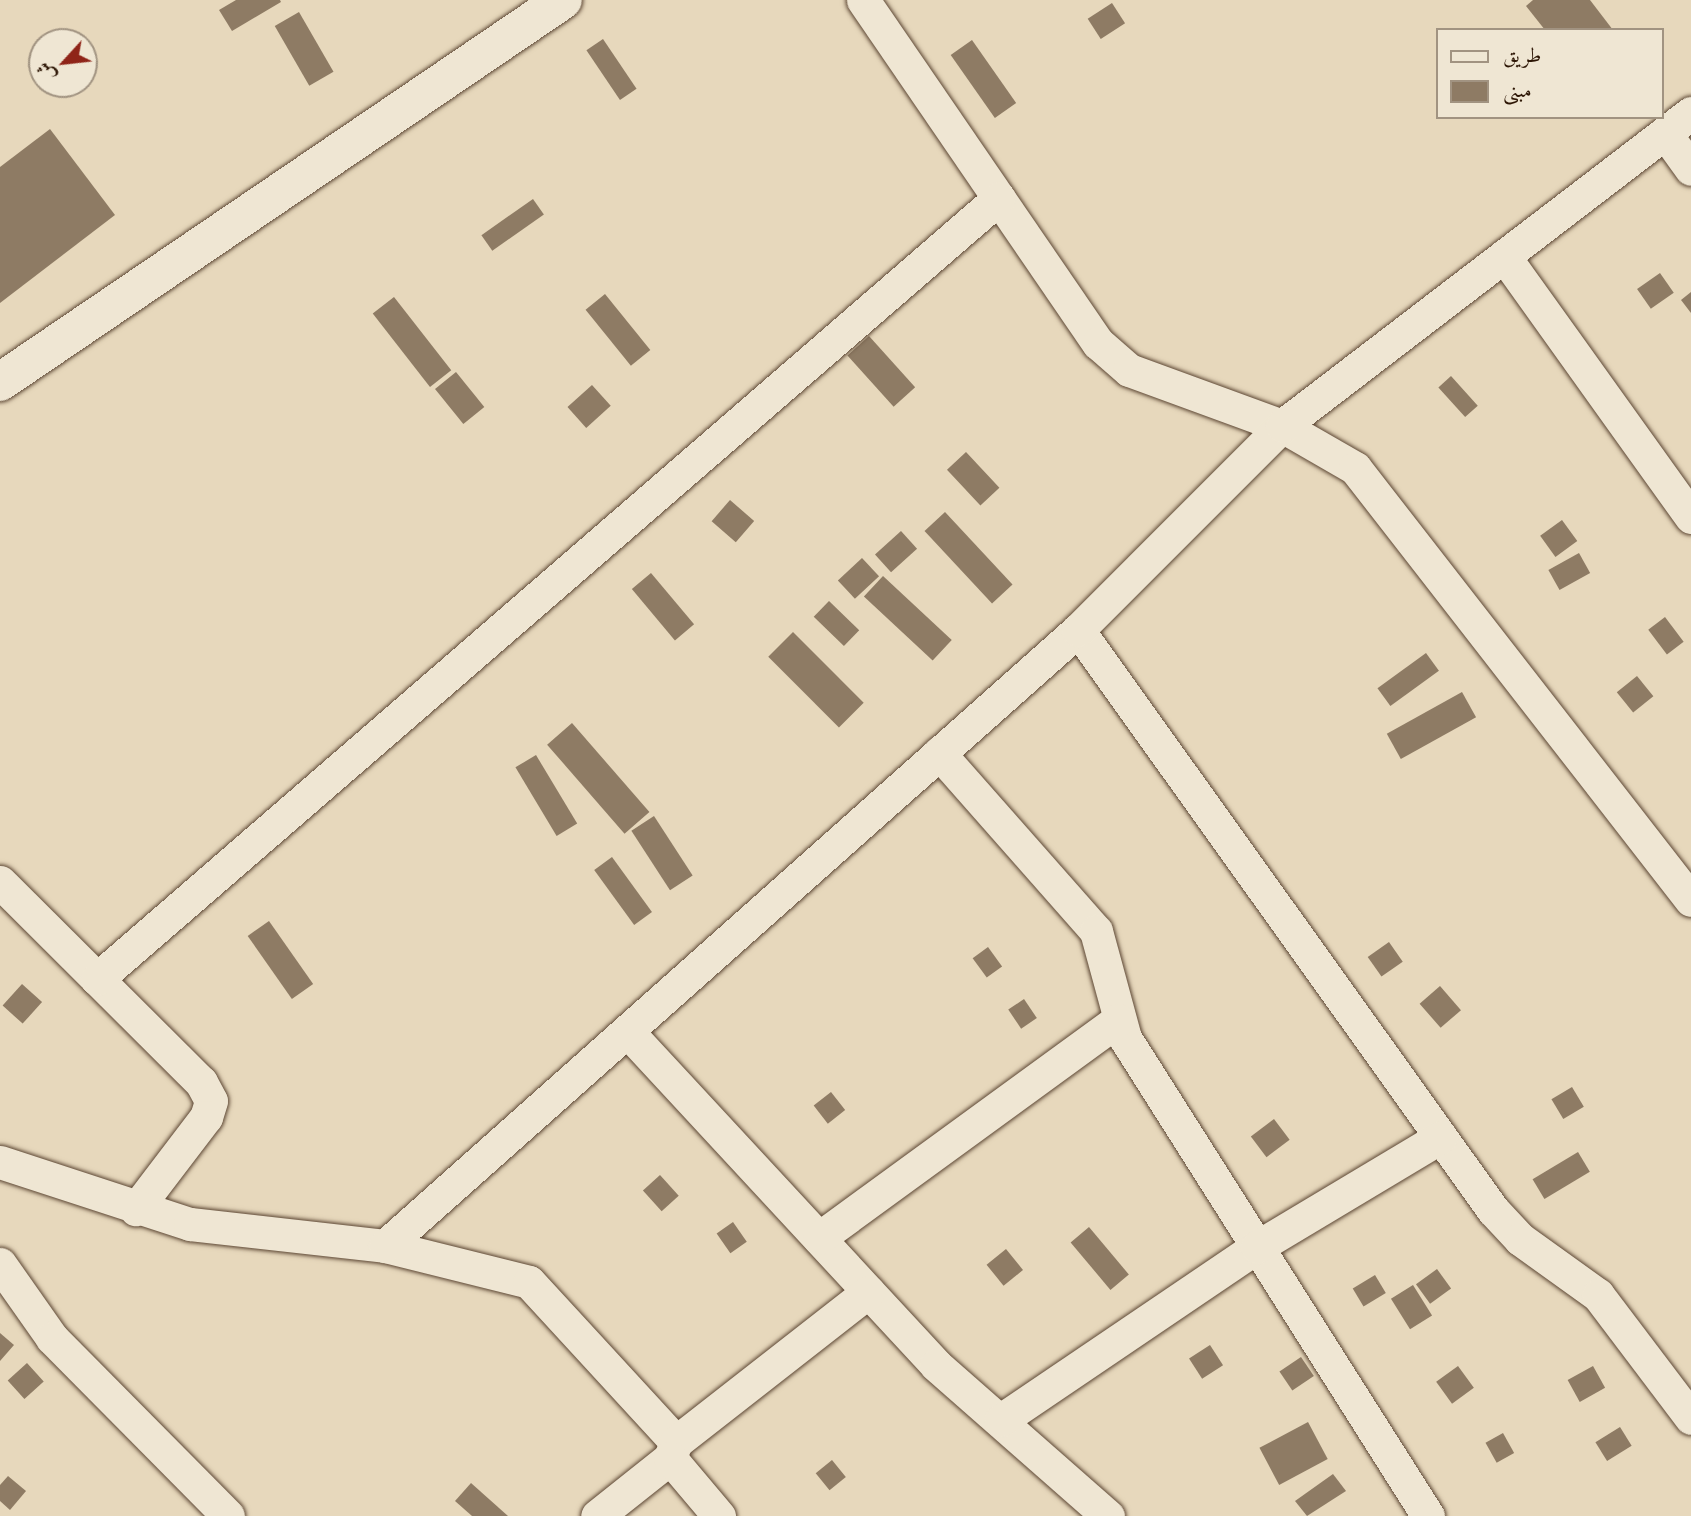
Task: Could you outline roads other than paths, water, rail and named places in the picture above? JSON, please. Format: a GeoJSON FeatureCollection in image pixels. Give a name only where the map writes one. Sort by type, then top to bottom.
{"type":"FeatureCollection","features":[{"type":"Feature","properties":{"kind":"street"},"geometry":{"type":"LineString","coordinates":[[0,382],[563,0]]}},
{"type":"Feature","properties":{"kind":"street"},"geometry":{"type":"LineString","coordinates":[[863,0],[1098,343],[1129,370],[1282,426],[1355,468],[1691,900]]}},
{"type":"Feature","properties":{"kind":"street"},"geometry":{"type":"LineString","coordinates":[[385,1246],[1078,630],[1282,426],[1691,113]]}},
{"type":"Feature","properties":{"kind":"street"},"geometry":{"type":"LineString","coordinates":[[1665,132],[1691,169]]}},
{"type":"Feature","properties":{"kind":"street"},"geometry":{"type":"LineString","coordinates":[[97,979],[999,198]]}},
{"type":"Feature","properties":{"kind":"street"},"geometry":{"type":"LineString","coordinates":[[1504,256],[1691,517]]}},
{"type":"Feature","properties":{"kind":"street"},"geometry":{"type":"LineString","coordinates":[[1078,630],[1441,1137],[1520,1239],[1598,1295],[1691,1418]]}},
{"type":"Feature","properties":{"kind":"street"},"geometry":{"type":"LineString","coordinates":[[939,753],[1096,931],[1118,1020],[1257,1247],[1428,1516]]}},
{"type":"Feature","properties":{"kind":"street"},"geometry":{"type":"LineString","coordinates":[[0,882],[201,1082],[211,1101],[206,1117],[135,1209]]}},
{"type":"Feature","properties":{"kind":"street"},"geometry":{"type":"LineString","coordinates":[[819,1238],[1118,1020]]}},
{"type":"Feature","properties":{"kind":"street"},"geometry":{"type":"LineString","coordinates":[[627,1031],[936,1365],[1108,1516]]}},
{"type":"Feature","properties":{"kind":"street"},"geometry":{"type":"LineString","coordinates":[[1001,1420],[1257,1247],[1441,1137]]}},
{"type":"Feature","properties":{"kind":"street"},"geometry":{"type":"LineString","coordinates":[[0,1162],[135,1209],[258,1235],[385,1246],[529,1282],[673,1450],[719,1516]]}},
{"type":"Feature","properties":{"kind":"street"},"geometry":{"type":"LineString","coordinates":[[0,1264],[52,1338],[228,1516]]}},
{"type":"Feature","properties":{"kind":"street"},"geometry":{"type":"LineString","coordinates":[[597,1516],[673,1450],[868,1292]]}}]}
